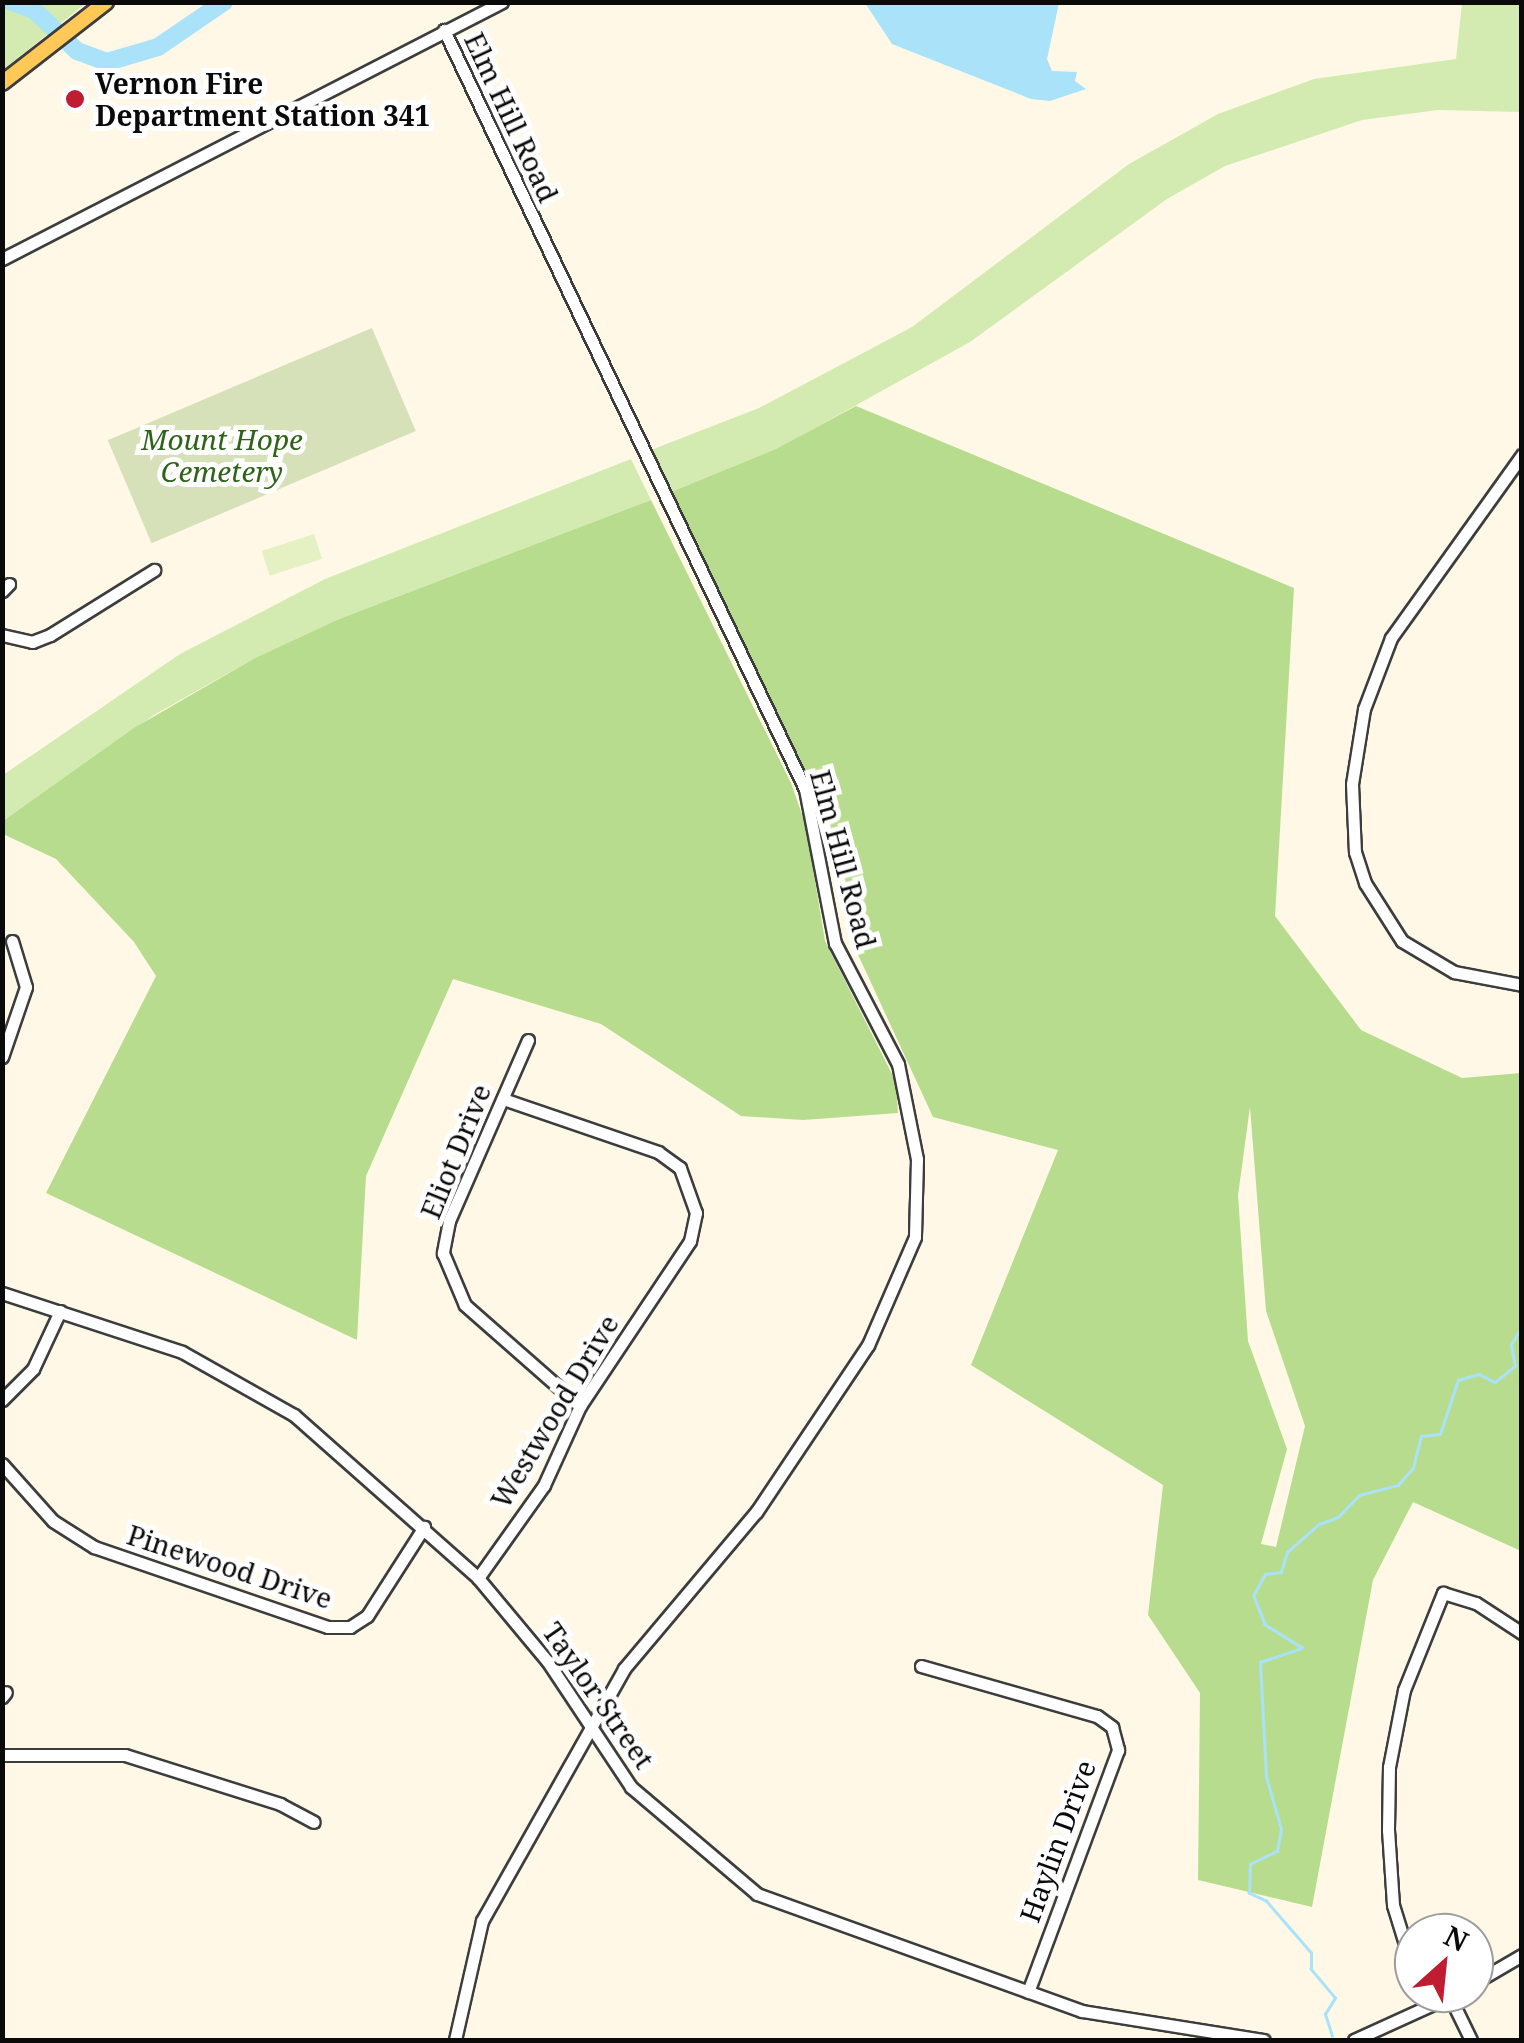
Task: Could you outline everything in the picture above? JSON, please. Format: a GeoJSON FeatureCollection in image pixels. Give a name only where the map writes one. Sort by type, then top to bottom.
{"type":"FeatureCollection","features":[{"type":"Feature","properties":{"kind":"main road"},"geometry":{"type":"LineString","coordinates":[[2,83],[106,2]]}},
{"type":"Feature","properties":{"kind":"street"},"geometry":{"type":"LineString","coordinates":[[2,259],[502,2]]}},
{"type":"Feature","properties":{"kind":"street","name":"Elm Hill Road"},"geometry":{"type":"LineString","coordinates":[[444,30],[805,790],[835,942],[898,1064],[918,1159],[915,1237],[868,1345],[767,1497],[645,1637],[590,1728],[482,1922],[454,2040]]}},
{"type":"Feature","properties":{"kind":"street"},"geometry":{"type":"LineString","coordinates":[[1522,455],[1391,638],[1364,709],[1352,784],[1355,852],[1364,883],[1402,941],[1454,972],[1522,985]]}},
{"type":"Feature","properties":{"kind":"street"},"geometry":{"type":"LineString","coordinates":[[2,636],[32,642],[50,635],[154,570]]}},
{"type":"Feature","properties":{"kind":"street"},"geometry":{"type":"LineString","coordinates":[[2,1056],[26,987],[12,941]]}},
{"type":"Feature","properties":{"kind":"street","name":"Eliot Drive"},"geometry":{"type":"LineString","coordinates":[[528,1040],[449,1221],[443,1253],[450,1281],[465,1305],[580,1406]]}},
{"type":"Feature","properties":{"kind":"street","name":"Westwood Drive"},"geometry":{"type":"LineString","coordinates":[[478,1578],[544,1485],[580,1406],[690,1241],[692,1191],[680,1168],[658,1152],[503,1099]]}},
{"type":"Feature","properties":{"kind":"street","name":"Taylor Street"},"geometry":{"type":"LineString","coordinates":[[2,1292],[182,1352],[258,1389],[424,1526],[478,1578],[548,1662],[631,1787],[757,1894],[1028,1992],[1120,2021],[1264,2040]]}},
{"type":"Feature","properties":{"kind":"street"},"geometry":{"type":"LineString","coordinates":[[2,1400],[33,1369],[60,1311]]}},
{"type":"Feature","properties":{"kind":"street","name":"Pinewood Drive"},"geometry":{"type":"LineString","coordinates":[[2,1464],[52,1521],[94,1547],[328,1628],[350,1628],[366,1616],[424,1526]]}},
{"type":"Feature","properties":{"kind":"street"},"geometry":{"type":"LineString","coordinates":[[1396,1913],[1388,1830],[1388,1767],[1404,1690],[1443,1593],[1454,1592],[1522,1632]]}},
{"type":"Feature","properties":{"kind":"street","name":"Haylin Drive"},"geometry":{"type":"LineString","coordinates":[[921,1666],[1098,1716],[1112,1726],[1118,1750],[1028,1992]]}},
{"type":"Feature","properties":{"kind":"street"},"geometry":{"type":"LineString","coordinates":[[2,1754],[125,1755],[280,1804],[314,1822]]}},
{"type":"Feature","properties":{"kind":"street"},"geometry":{"type":"LineString","coordinates":[[1494,1971],[1522,1955]]}},
{"type":"Feature","properties":{"kind":"street"},"geometry":{"type":"LineString","coordinates":[[1354,2040],[1413,2013]]}},
{"type":"Feature","properties":{"kind":"street"},"geometry":{"type":"LineString","coordinates":[[1460,2013],[1471,2040]]}},
{"type":"Feature","properties":{"kind":"green space"},"geometry":{"type":"Polygon","coordinates":[[[3,2],[86,2],[86,3],[3,70],[3,2]]]}},
{"type":"Feature","properties":{"kind":"green space"},"geometry":{"type":"Polygon","coordinates":[[[1462,3],[1521,3],[1521,112],[1438,110],[1362,120],[1225,166],[1167,199],[970,342],[777,449],[671,492],[651,450],[759,408],[912,327],[1129,164],[1218,114],[1314,79],[1456,59],[1462,3]]]}},
{"type":"Feature","properties":{"kind":"green space","name":"Mount Hope Cemetery"},"geometry":{"type":"Polygon","coordinates":[[[372,328],[416,431],[152,543],[108,440],[372,328]]]}},
{"type":"Feature","properties":{"kind":"green space"},"geometry":{"type":"Polygon","coordinates":[[[856,406],[1294,588],[1275,916],[1361,1030],[1462,1078],[1521,1073],[1521,1551],[1413,1502],[1373,1580],[1312,1907],[1198,1880],[1200,1693],[1148,1615],[1163,1485],[971,1365],[1058,1150],[933,1117],[849,935],[824,810],[671,492],[776,449],[856,406]],[[1250,1107],[1238,1195],[1248,1341],[1287,1449],[1261,1544],[1276,1547],[1305,1426],[1266,1311],[1250,1107]]]}},
{"type":"Feature","properties":{"kind":"green space"},"geometry":{"type":"Polygon","coordinates":[[[631,459],[651,500],[339,619],[255,658],[154,715],[3,821],[3,775],[180,654],[325,579],[631,459]]]}},
{"type":"Feature","properties":{"kind":"green space"},"geometry":{"type":"Polygon","coordinates":[[[651,500],[791,783],[806,826],[825,941],[896,1082],[898,1113],[803,1120],[741,1116],[601,1024],[453,979],[366,1176],[357,1340],[46,1193],[156,976],[134,942],[56,859],[3,834],[3,821],[134,728],[255,658],[339,619],[651,500]]]}},
{"type":"Feature","properties":{"kind":"green space"},"geometry":{"type":"Polygon","coordinates":[[[314,534],[322,559],[270,576],[262,551],[314,534]]]}},
{"type":"Feature","properties":{"kind":"water"},"geometry":{"type":"Polygon","coordinates":[[[865,3],[1059,3],[1047,59],[1052,71],[1077,72],[1075,81],[1086,89],[1050,101],[1031,99],[892,44],[865,3]]]}},
{"type":"Feature","properties":{"kind":"waterway"},"geometry":{"type":"LineString","coordinates":[[12,2],[34,10],[77,51],[107,62],[158,47],[224,2]]}},
{"type":"Feature","properties":{"kind":"waterway"},"geometry":{"type":"LineString","coordinates":[[1332,2036],[1325,2014],[1335,1998],[1311,1969],[1311,1953],[1266,1901],[1249,1893],[1250,1864],[1277,1851],[1281,1829],[1266,1777],[1260,1662],[1302,1648],[1265,1625],[1253,1596],[1265,1574],[1281,1572],[1287,1552],[1319,1524],[1338,1517],[1359,1495],[1398,1485],[1413,1468],[1421,1436],[1440,1434],[1458,1380],[1479,1374],[1495,1382],[1515,1366],[1511,1345],[1522,1326]]}},
{"type":"Feature","properties":{"kind":"place","name":"Vernon Fire Department Station 341"},"geometry":{"type":"Point","coordinates":[75,99]}}]}
